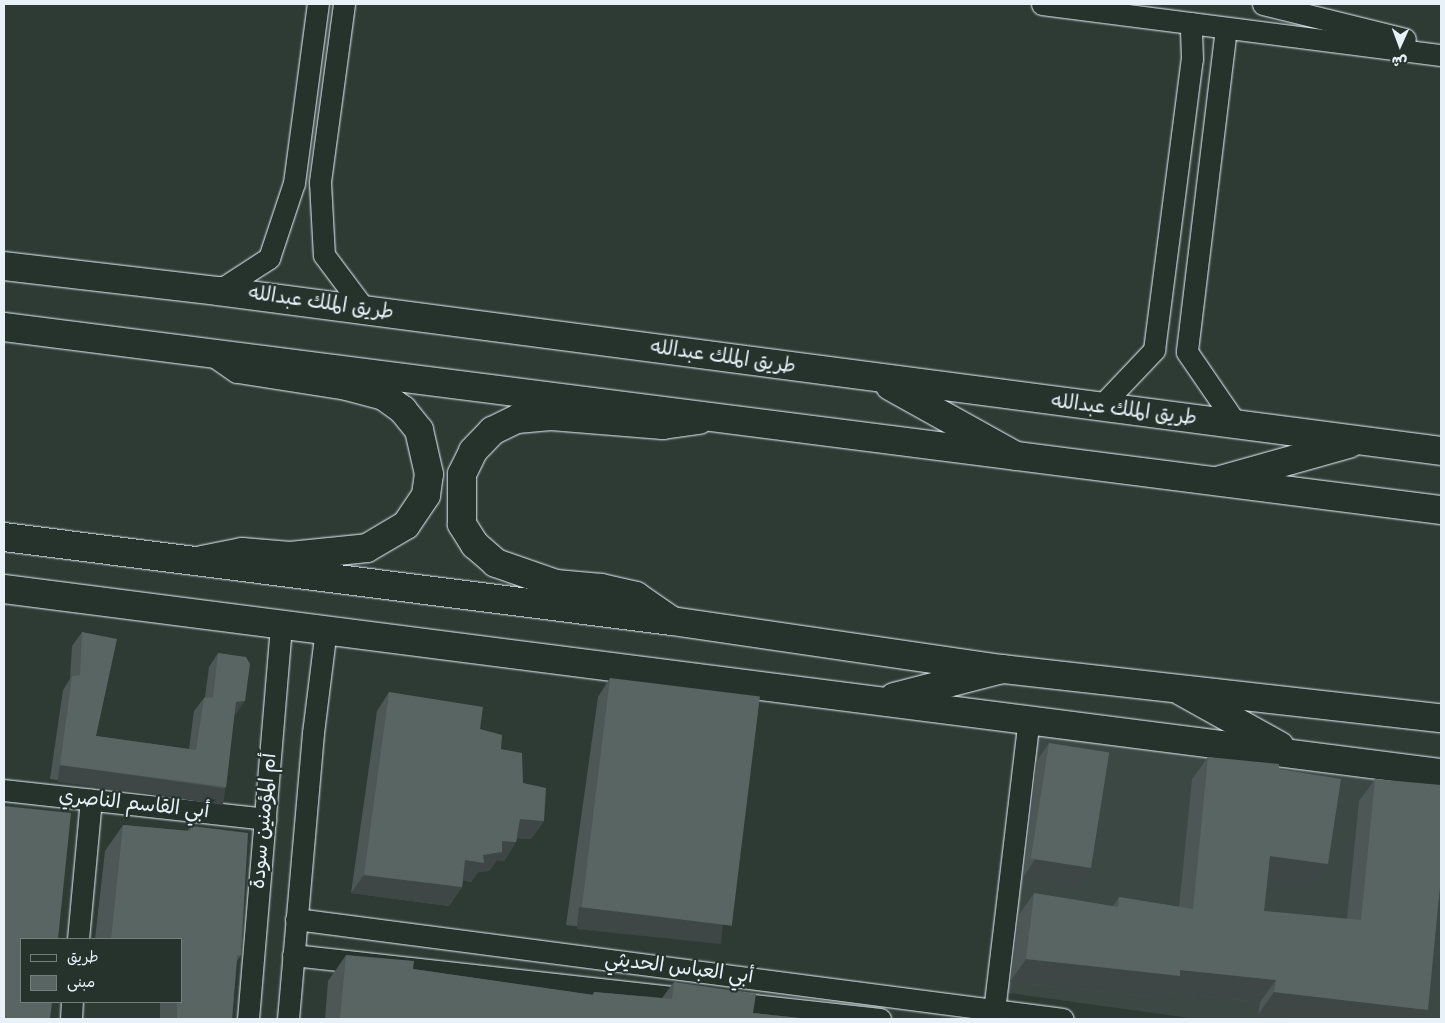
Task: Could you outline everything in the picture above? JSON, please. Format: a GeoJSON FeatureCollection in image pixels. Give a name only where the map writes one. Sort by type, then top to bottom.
{"type":"FeatureCollection","features":[{"type":"Feature","properties":{"kind":"main road","name":"طريق الملك عبدالله"},"geometry":{"type":"LineString","coordinates":[[4,266],[218,291],[877,379],[1441,451]]}},
{"type":"Feature","properties":{"kind":"main road"},"geometry":{"type":"LineString","coordinates":[[4,327],[1441,510]]}},
{"type":"Feature","properties":{"kind":"main road"},"geometry":{"type":"LineString","coordinates":[[195,561],[242,552],[290,556],[367,548],[406,525],[426,495],[429,474],[419,430],[403,410],[384,396],[347,386],[238,369],[216,354]]}},
{"type":"Feature","properties":{"kind":"main road"},"geometry":{"type":"LineString","coordinates":[[877,379],[1016,456]]}},
{"type":"Feature","properties":{"kind":"main road"},"geometry":{"type":"LineString","coordinates":[[672,621],[636,596],[556,584],[496,563],[475,545],[462,524],[462,474],[473,451],[492,431],[516,419],[551,416],[663,425],[715,418]]}},
{"type":"Feature","properties":{"kind":"main road"},"geometry":{"type":"LineString","coordinates":[[1217,481],[1360,441]]}},
{"type":"Feature","properties":{"kind":"main road"},"geometry":{"type":"LineString","coordinates":[[4,538],[672,621],[1002,669],[1180,691],[1441,718]]}},
{"type":"Feature","properties":{"kind":"main road"},"geometry":{"type":"LineString","coordinates":[[4,589],[326,628],[1441,773]]}},
{"type":"Feature","properties":{"kind":"main road"},"geometry":{"type":"LineString","coordinates":[[880,700],[1002,669]]}},
{"type":"Feature","properties":{"kind":"main road"},"geometry":{"type":"LineString","coordinates":[[1180,691],[1293,754]]}},
{"type":"Feature","properties":{"kind":"street"},"geometry":{"type":"LineString","coordinates":[[218,291],[269,258],[294,182],[318,4]]}},
{"type":"Feature","properties":{"kind":"street"},"geometry":{"type":"LineString","coordinates":[[344,4],[320,182],[324,255],[365,310]]}},
{"type":"Feature","properties":{"kind":"street"},"geometry":{"type":"LineString","coordinates":[[1042,4],[1441,55]]}},
{"type":"Feature","properties":{"kind":"street"},"geometry":{"type":"LineString","coordinates":[[1263,4],[1441,49]]}},
{"type":"Feature","properties":{"kind":"street"},"geometry":{"type":"LineString","coordinates":[[1100,407],[1154,350],[1192,59],[1191,23]]}},
{"type":"Feature","properties":{"kind":"street"},"geometry":{"type":"LineString","coordinates":[[1226,28],[1187,352],[1237,425]]}},
{"type":"Feature","properties":{"kind":"street","name":"أم المؤمنين سودة"},"geometry":{"type":"LineString","coordinates":[[248,1019],[281,623]]}},
{"type":"Feature","properties":{"kind":"street","name":"أم المؤمنين سودة"},"geometry":{"type":"LineString","coordinates":[[288,1019],[296,919],[326,628]]}},
{"type":"Feature","properties":{"kind":"street"},"geometry":{"type":"LineString","coordinates":[[994,1011],[1029,719]]}},
{"type":"Feature","properties":{"kind":"street","name":"أبي القاسم الناصري"},"geometry":{"type":"LineString","coordinates":[[4,790],[265,819]]}},
{"type":"Feature","properties":{"kind":"street"},"geometry":{"type":"LineString","coordinates":[[78,938],[91,800]]}},
{"type":"Feature","properties":{"kind":"street","name":"أبي العباس الحديثي"},"geometry":{"type":"LineString","coordinates":[[296,919],[1063,1019]]}},
{"type":"Feature","properties":{"kind":"street","name":"أبي العباس الحديثي"},"geometry":{"type":"LineString","coordinates":[[293,955],[880,1019]]}},
{"type":"Feature","properties":{"kind":"street"},"geometry":{"type":"LineString","coordinates":[[71,1019],[72,1003]]}},
{"type":"Feature","properties":{"kind":"shaded area"},"geometry":{"type":"Polygon","coordinates":[[[1036,735],[1441,789],[1441,1019],[1197,1019],[1002,992],[1036,735]]]}},
{"type":"Feature","properties":{"kind":"building"},"geometry":{"type":"Polygon","coordinates":[[[82,632],[117,639],[96,736],[196,750],[204,698],[213,697],[218,653],[246,657],[250,664],[245,701],[236,702],[226,787],[60,765],[72,676],[80,675],[82,632]]]}},
{"type":"Feature","properties":{"kind":"building"},"geometry":{"type":"Polygon","coordinates":[[[610,678],[760,696],[732,926],[582,907],[610,678]]]}},
{"type":"Feature","properties":{"kind":"building"},"geometry":{"type":"Polygon","coordinates":[[[389,692],[483,707],[480,729],[502,735],[501,749],[522,753],[523,783],[546,788],[544,821],[520,819],[516,842],[502,841],[502,852],[483,855],[484,863],[465,860],[462,887],[364,875],[389,692]]]}},
{"type":"Feature","properties":{"kind":"building"},"geometry":{"type":"Polygon","coordinates":[[[1049,743],[1109,753],[1091,868],[1031,859],[1049,743]]]}},
{"type":"Feature","properties":{"kind":"building"},"geometry":{"type":"Polygon","coordinates":[[[1208,757],[1279,764],[1279,769],[1341,779],[1328,864],[1270,856],[1264,911],[1361,920],[1375,779],[1441,785],[1441,876],[1428,1010],[1274,992],[1276,980],[1180,970],[1180,976],[1026,959],[1034,893],[1118,907],[1119,897],[1193,909],[1208,757]]]}},
{"type":"Feature","properties":{"kind":"building"},"geometry":{"type":"Polygon","coordinates":[[[4,806],[71,813],[58,938],[20,938],[20,1003],[52,1003],[50,1019],[4,1019],[4,806]]]}},
{"type":"Feature","properties":{"kind":"building"},"geometry":{"type":"Polygon","coordinates":[[[123,825],[190,831],[191,826],[248,833],[241,955],[237,955],[232,1019],[177,1019],[177,1003],[182,1003],[182,938],[111,938],[123,825]]]}},
{"type":"Feature","properties":{"kind":"building"},"geometry":{"type":"Polygon","coordinates":[[[346,955],[414,961],[413,969],[594,995],[594,992],[672,999],[674,982],[756,994],[753,1013],[808,1019],[340,1019],[346,955]]]}}]}
